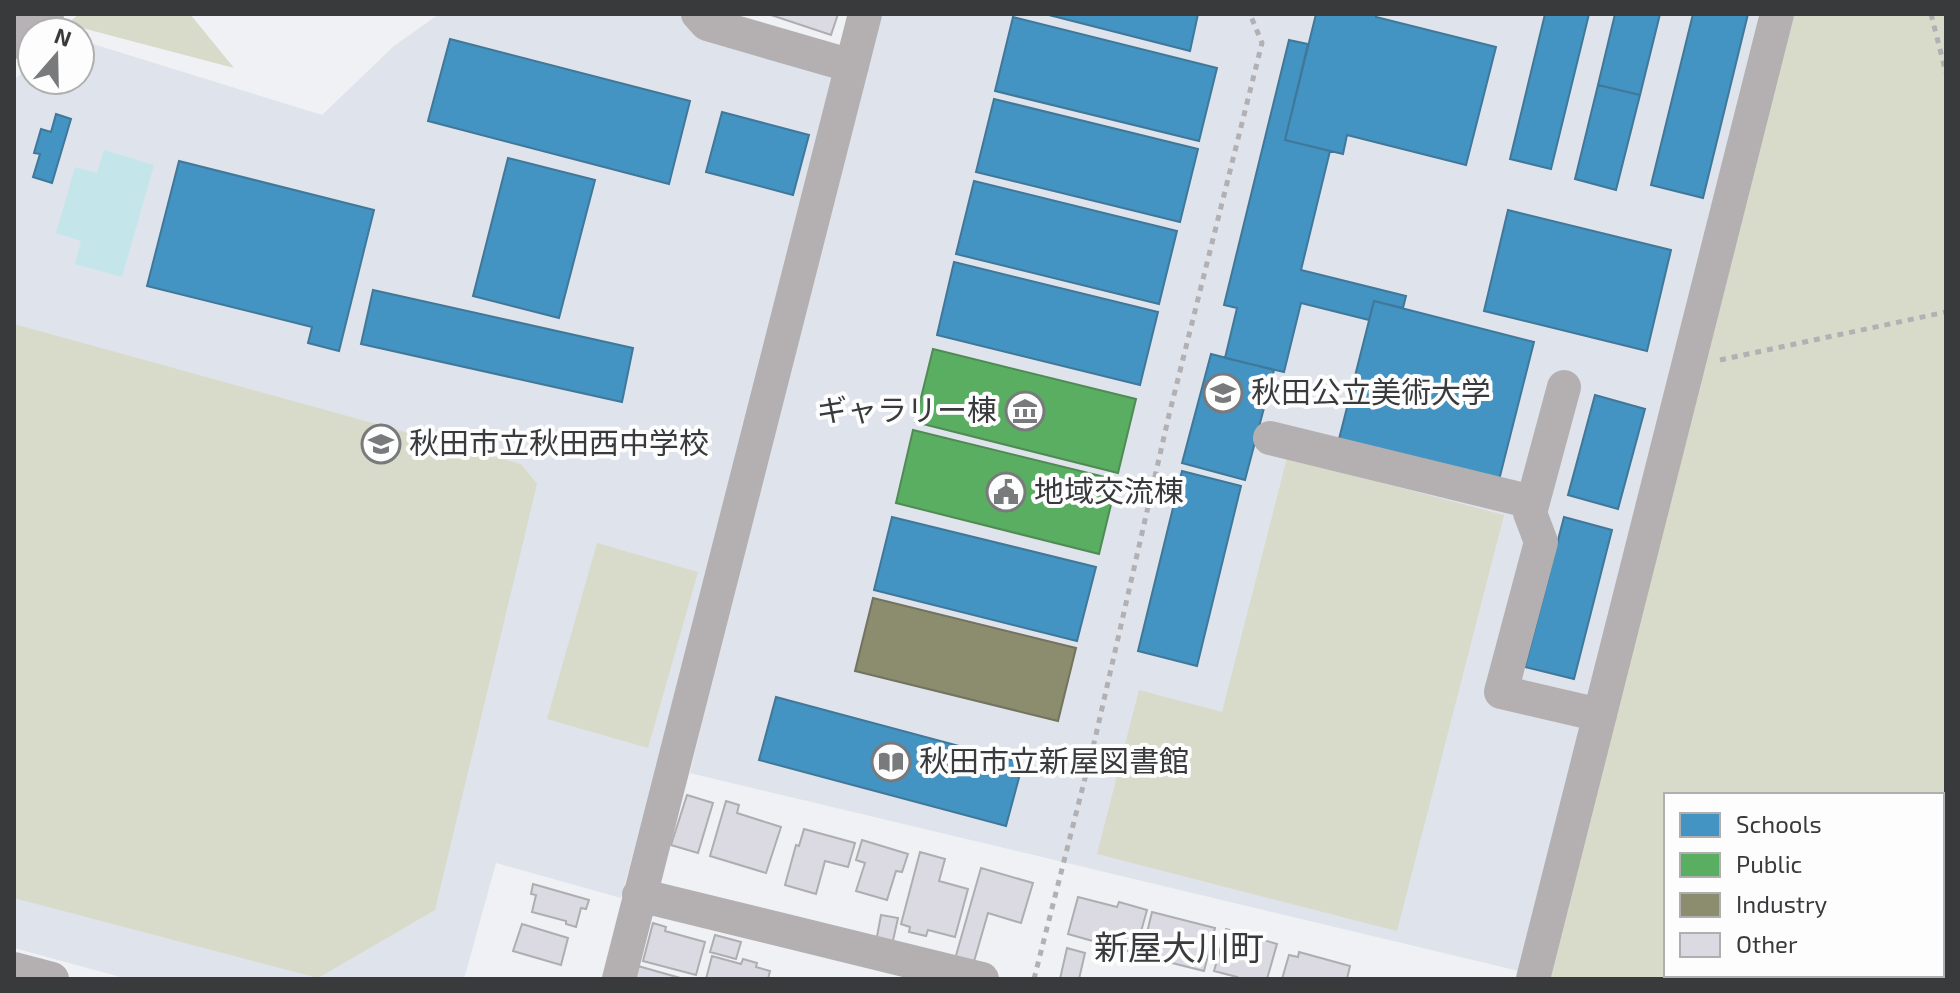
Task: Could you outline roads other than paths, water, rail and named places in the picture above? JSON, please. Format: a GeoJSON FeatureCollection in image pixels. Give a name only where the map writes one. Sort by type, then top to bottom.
{"type":"FeatureCollection","features":[{"type":"Feature","properties":{"kind":"main road"},"geometry":{"type":"LineString","coordinates":[[14,37],[42,14]]}},
{"type":"Feature","properties":{"kind":"street"},"geometry":{"type":"LineString","coordinates":[[698,14],[707,24],[852,66]]}},
{"type":"Feature","properties":{"kind":"street"},"geometry":{"type":"LineString","coordinates":[[619,979],[865,14]]}},
{"type":"Feature","properties":{"kind":"street"},"geometry":{"type":"LineString","coordinates":[[1533,979],[1777,14]]}},
{"type":"Feature","properties":{"kind":"street"},"geometry":{"type":"LineString","coordinates":[[1564,387],[1530,513],[1541,542],[1501,692],[1600,715]]}},
{"type":"Feature","properties":{"kind":"street"},"geometry":{"type":"LineString","coordinates":[[1270,438],[1532,502]]}},
{"type":"Feature","properties":{"kind":"street"},"geometry":{"type":"LineString","coordinates":[[639,895],[982,979]]}},
{"type":"Feature","properties":{"kind":"street"},"geometry":{"type":"LineString","coordinates":[[14,969],[52,979]]}},
{"type":"Feature","properties":{"kind":"water"},"geometry":{"type":"Polygon","coordinates":[[[104,150],[154,165],[122,277],[75,264],[81,241],[56,233],[75,167],[97,173],[104,150]]]}},
{"type":"Feature","properties":{"kind":"place","name":"秋田公立美術大学"},"geometry":{"type":"Point","coordinates":[1223,393]}},
{"type":"Feature","properties":{"kind":"place","name":"ギャラリー棟"},"geometry":{"type":"Point","coordinates":[1025,411]}},
{"type":"Feature","properties":{"kind":"place","name":"秋田市立秋田西中学校"},"geometry":{"type":"Point","coordinates":[381,444]}},
{"type":"Feature","properties":{"kind":"place","name":"地域交流棟"},"geometry":{"type":"Point","coordinates":[1006,492]}},
{"type":"Feature","properties":{"kind":"place","name":"秋田市立新屋図書館"},"geometry":{"type":"Point","coordinates":[891,762]}},
{"type":"Feature","properties":{"kind":"district","name":"新屋大川町"},"geometry":{"type":"Point","coordinates":[1179,948]}}]}
